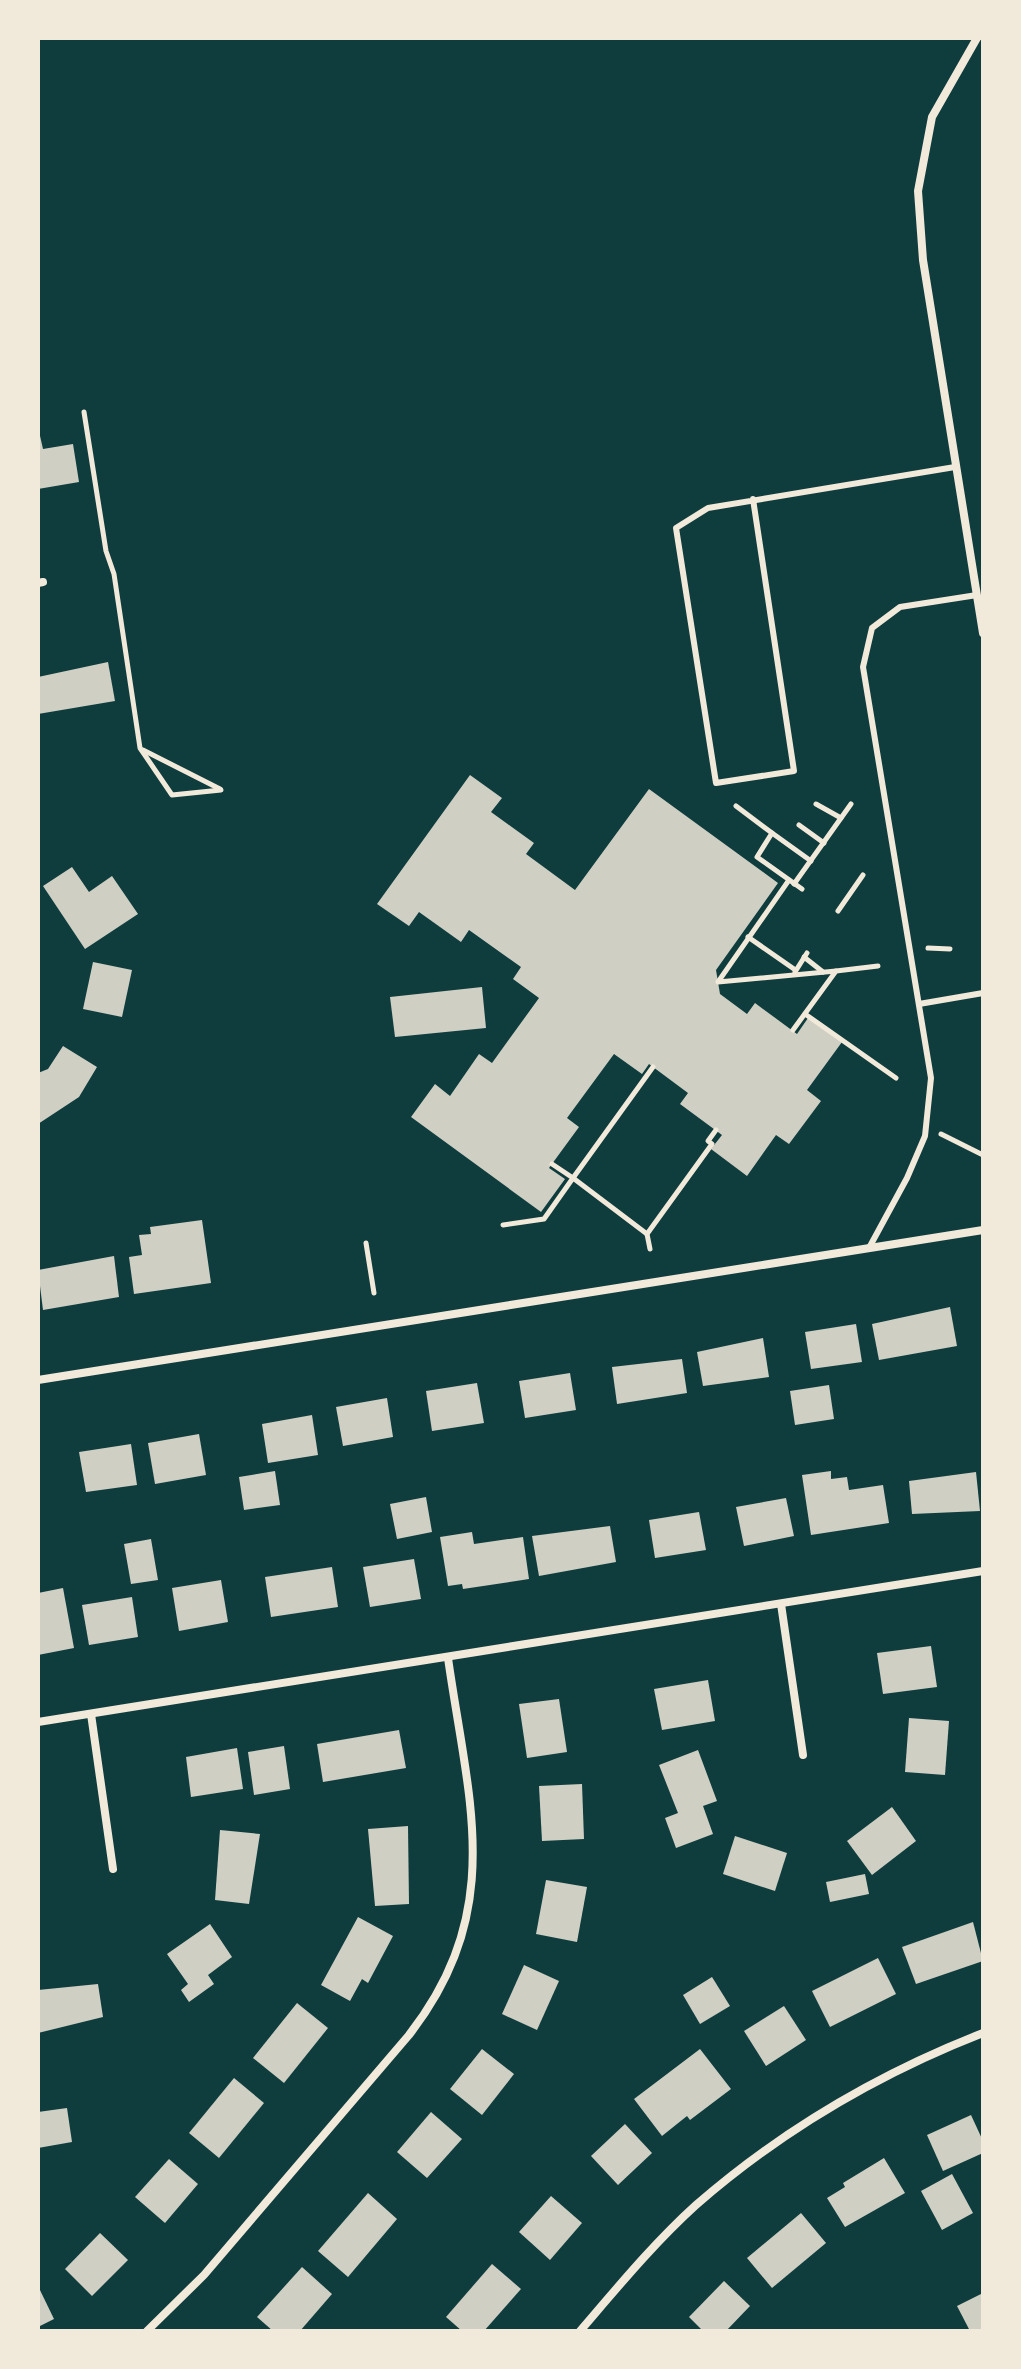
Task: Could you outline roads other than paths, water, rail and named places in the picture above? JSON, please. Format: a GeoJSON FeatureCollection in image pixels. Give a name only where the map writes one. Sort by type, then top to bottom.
{"type":"FeatureCollection","features":[{"type":"Feature","properties":{"kind":"street"},"geometry":{"type":"LineString","coordinates":[[977,38],[932,117],[918,191],[923,260],[983,633]]}},
{"type":"Feature","properties":{"kind":"street"},"geometry":{"type":"LineString","coordinates":[[38,1380],[983,1230]]}},
{"type":"Feature","properties":{"kind":"street"},"geometry":{"type":"LineString","coordinates":[[38,1722],[983,1571]]}},
{"type":"Feature","properties":{"kind":"street"},"geometry":{"type":"LineString","coordinates":[[781,1604],[803,1755]]}},
{"type":"Feature","properties":{"kind":"street"},"geometry":{"type":"LineString","coordinates":[[147,2331],[204,2275],[409,2035],[426,2012],[453,1962],[470,1903],[475,1866],[474,1830],[448,1658]]}},
{"type":"Feature","properties":{"kind":"street"},"geometry":{"type":"LineString","coordinates":[[91,1714],[113,1869]]}},
{"type":"Feature","properties":{"kind":"street"},"geometry":{"type":"LineString","coordinates":[[580,2331],[658,2242],[749,2162],[869,2084],[983,2033]]}},
{"type":"Feature","properties":{"kind":"lane"},"geometry":{"type":"LineString","coordinates":[[753,499],[794,771],[716,783],[676,528],[708,508],[753,499],[955,467]]}},
{"type":"Feature","properties":{"kind":"lane"},"geometry":{"type":"LineString","coordinates":[[869,1248],[907,1178],[925,1136],[931,1078],[863,667],[872,628],[900,607],[977,595]]}},
{"type":"Feature","properties":{"kind":"lane"},"geometry":{"type":"LineString","coordinates":[[919,1004],[983,993]]}}]}
